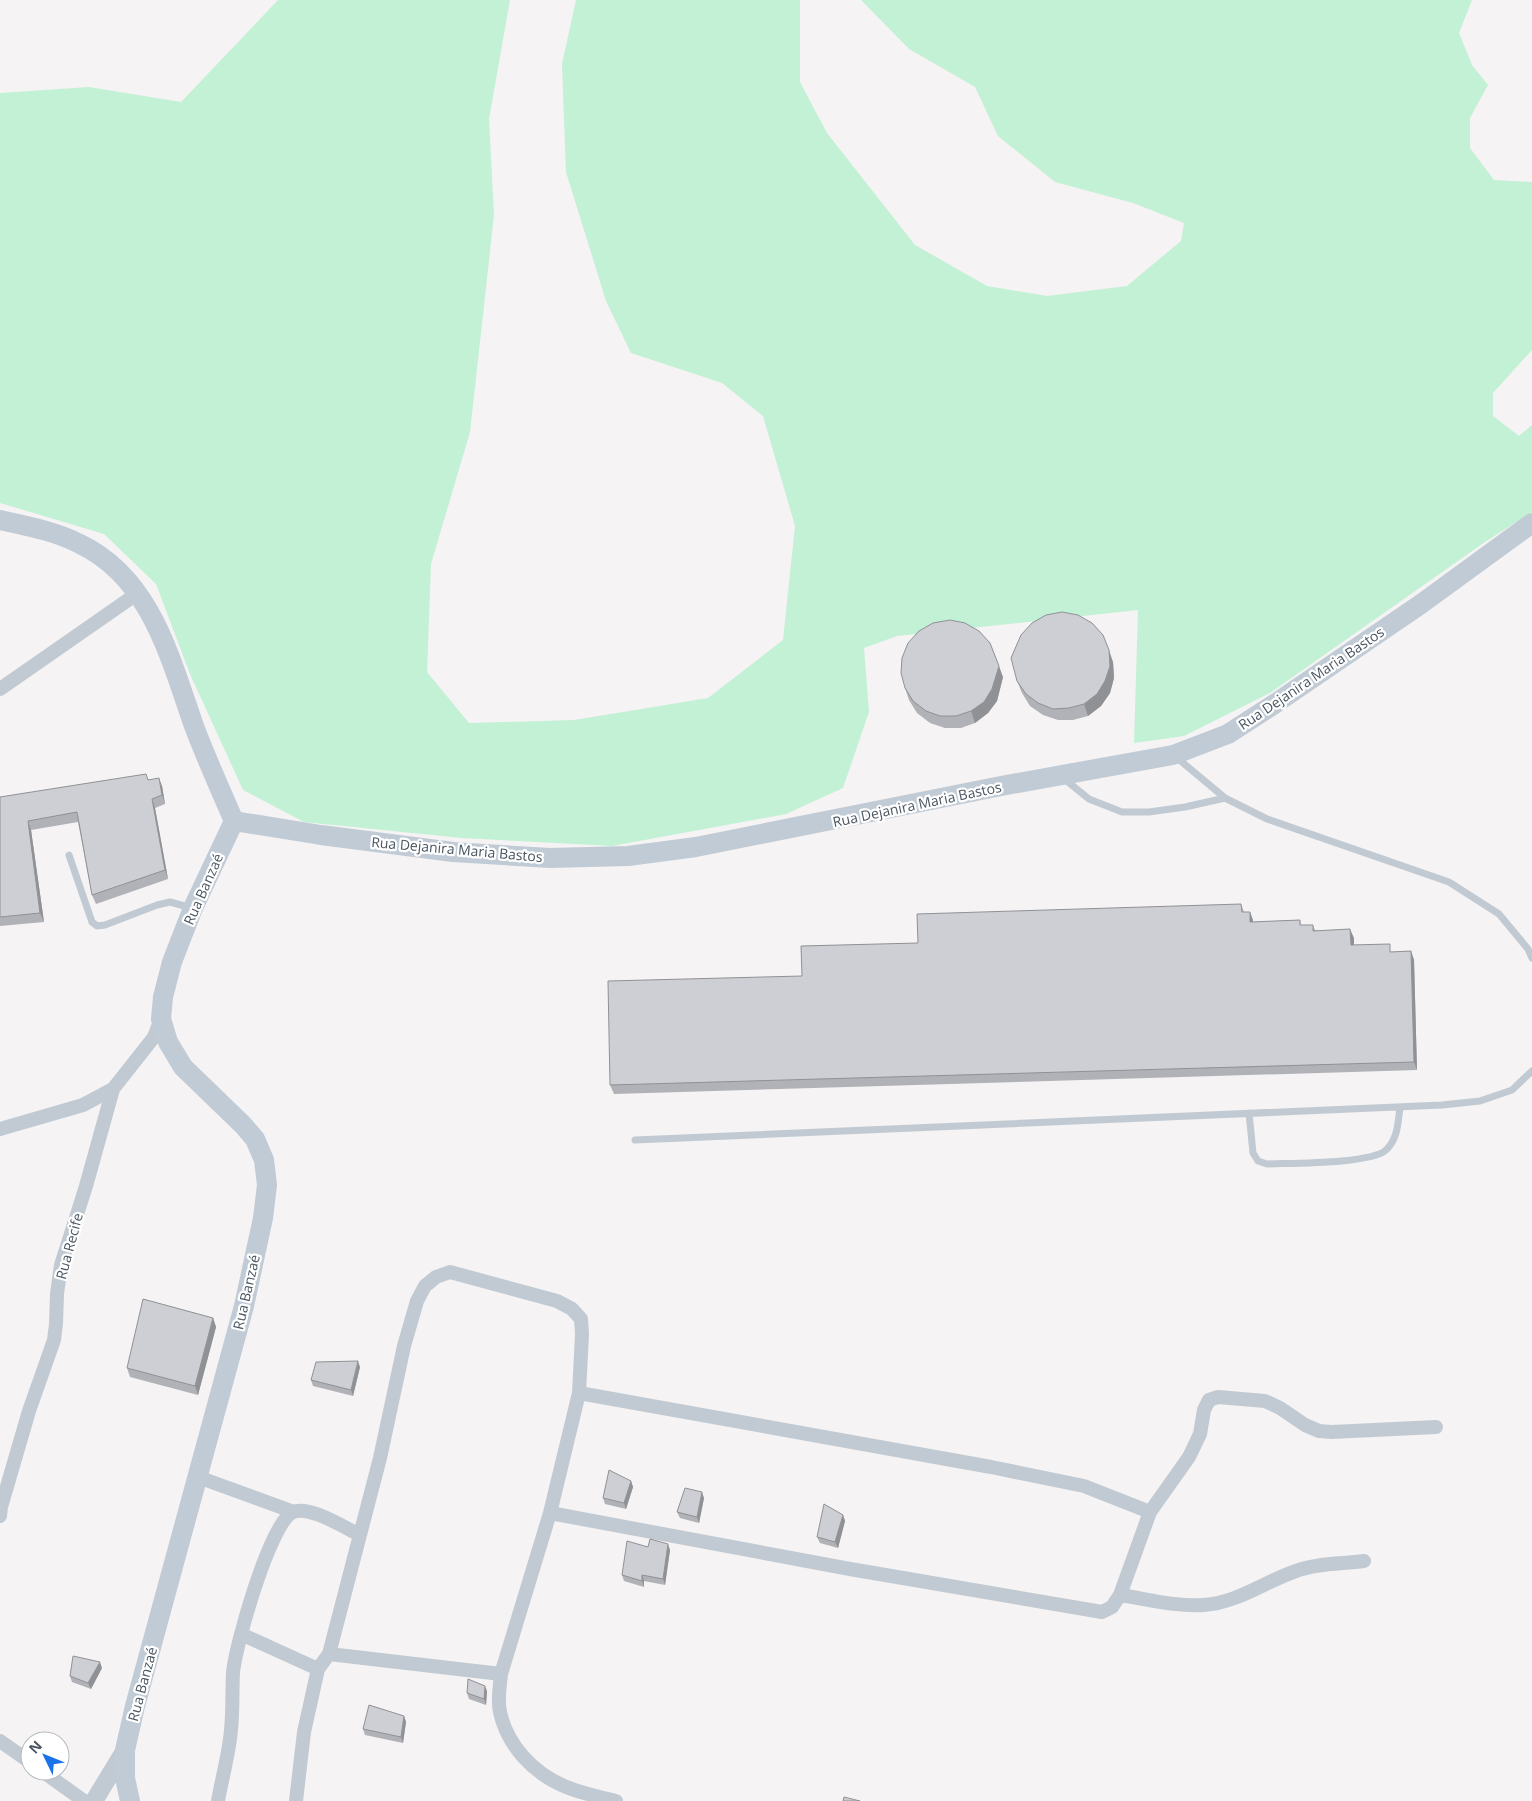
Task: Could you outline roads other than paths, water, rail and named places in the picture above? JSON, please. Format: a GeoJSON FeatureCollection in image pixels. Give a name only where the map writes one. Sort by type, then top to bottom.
{"type":"FeatureCollection","features":[{"type":"Feature","properties":{"kind":"main road"},"geometry":{"type":"LineString","coordinates":[[0,520],[55,533],[81,544],[100,556],[119,572],[138,593],[158,626],[206,757],[234,821]]}},
{"type":"Feature","properties":{"kind":"main road","name":"Rua Dejanira Maria Bastos"},"geometry":{"type":"LineString","coordinates":[[234,821],[321,835],[453,852],[550,858],[628,856],[696,848],[1173,755],[1228,734],[1273,705],[1421,604],[1532,523]]}},
{"type":"Feature","properties":{"kind":"main road","name":"Rua Banzaé"},"geometry":{"type":"LineString","coordinates":[[130,1801],[125,1778],[125,1750],[135,1706],[244,1306],[263,1218],[267,1185],[264,1160],[255,1139],[183,1067],[168,1042],[161,1018],[162,997],[172,962],[193,908],[234,821]]}},
{"type":"Feature","properties":{"kind":"street"},"geometry":{"type":"LineString","coordinates":[[0,689],[138,593]]}},
{"type":"Feature","properties":{"kind":"street","name":"Rua Recife"},"geometry":{"type":"LineString","coordinates":[[0,1510],[29,1411],[54,1340],[61,1266],[113,1090],[154,1037],[161,1018]]}},
{"type":"Feature","properties":{"kind":"street"},"geometry":{"type":"LineString","coordinates":[[0,1129],[83,1105],[113,1090]]}},
{"type":"Feature","properties":{"kind":"street"},"geometry":{"type":"LineString","coordinates":[[296,1801],[304,1732],[318,1669],[329,1654],[380,1458],[406,1337],[417,1301],[425,1286],[436,1277],[450,1272],[557,1301],[572,1309],[581,1319],[579,1393],[550,1513],[501,1674],[500,1712],[508,1735],[524,1759],[544,1776],[565,1786],[616,1801]]}},
{"type":"Feature","properties":{"kind":"street"},"geometry":{"type":"LineString","coordinates":[[579,1393],[991,1467],[1084,1486],[1150,1512]]}},
{"type":"Feature","properties":{"kind":"street"},"geometry":{"type":"LineString","coordinates":[[550,1513],[831,1566],[1102,1612],[1112,1607],[1120,1595],[1150,1512],[1189,1457],[1200,1434],[1204,1410],[1209,1400],[1218,1396],[1265,1401],[1280,1408],[1305,1425],[1319,1431],[1436,1427]]}},
{"type":"Feature","properties":{"kind":"street"},"geometry":{"type":"LineString","coordinates":[[198,1477],[294,1512],[305,1511],[321,1516],[360,1535]]}},
{"type":"Feature","properties":{"kind":"street"},"geometry":{"type":"LineString","coordinates":[[218,1801],[231,1732],[234,1700],[233,1673],[250,1598],[263,1565],[286,1517],[294,1512]]}},
{"type":"Feature","properties":{"kind":"street"},"geometry":{"type":"LineString","coordinates":[[1120,1595],[1190,1605],[1204,1605],[1222,1602],[1310,1567],[1364,1561]]}},
{"type":"Feature","properties":{"kind":"street"},"geometry":{"type":"LineString","coordinates":[[241,1634],[318,1669]]}},
{"type":"Feature","properties":{"kind":"street"},"geometry":{"type":"LineString","coordinates":[[329,1654],[501,1674]]}},
{"type":"Feature","properties":{"kind":"street"},"geometry":{"type":"LineString","coordinates":[[0,1741],[20,1755]]}},
{"type":"Feature","properties":{"kind":"street"},"geometry":{"type":"LineString","coordinates":[[94,1801],[125,1750]]}},
{"type":"Feature","properties":{"kind":"street"},"geometry":{"type":"LineString","coordinates":[[56,1781],[84,1801]]}},
{"type":"Feature","properties":{"kind":"lane"},"geometry":{"type":"LineString","coordinates":[[1173,755],[1225,798],[1267,819],[1449,882],[1498,914],[1528,949],[1532,958]]}},
{"type":"Feature","properties":{"kind":"lane"},"geometry":{"type":"LineString","coordinates":[[1061,776],[1089,799],[1122,812],[1149,812],[1186,807],[1225,798]]}},
{"type":"Feature","properties":{"kind":"lane"},"geometry":{"type":"LineString","coordinates":[[69,855],[92,922],[97,926],[105,925],[157,905],[170,902],[193,908]]}},
{"type":"Feature","properties":{"kind":"lane"},"geometry":{"type":"LineString","coordinates":[[635,1140],[1480,1101],[1512,1090],[1532,1071]]}},
{"type":"Feature","properties":{"kind":"lane"},"geometry":{"type":"LineString","coordinates":[[1249,1113],[1253,1152],[1258,1161],[1267,1164],[1364,1159],[1385,1151],[1395,1138],[1400,1106]]}}]}
